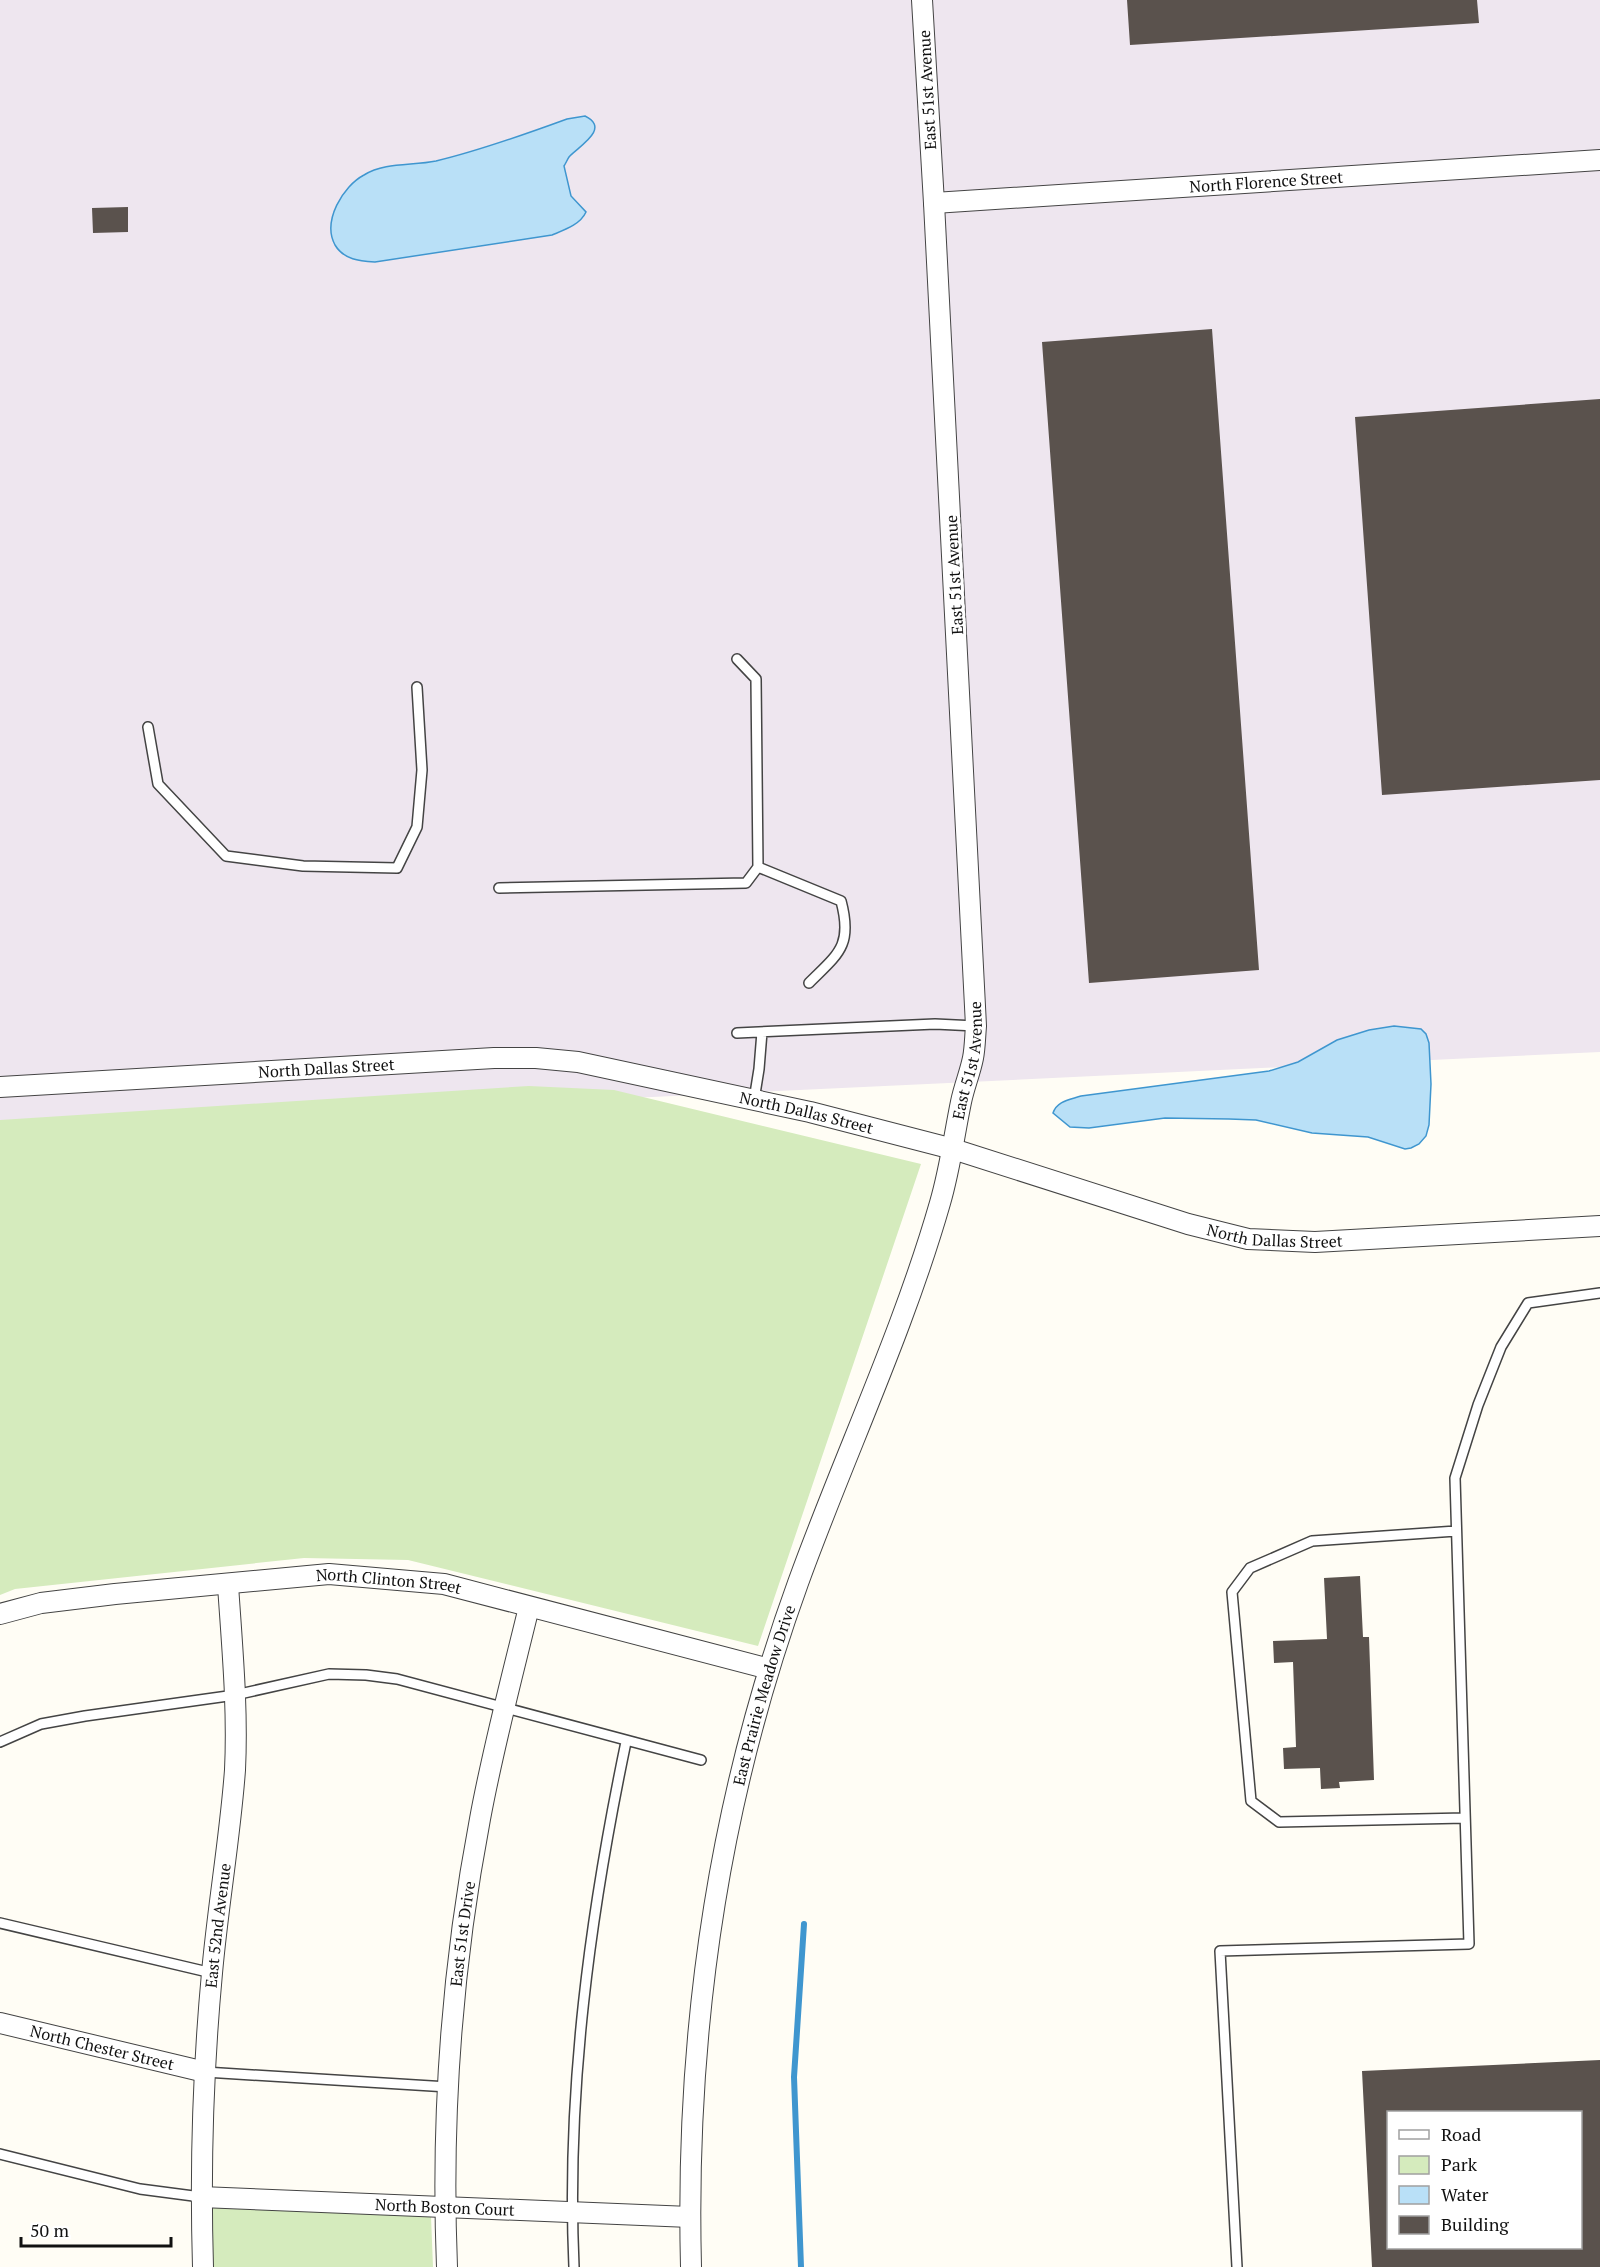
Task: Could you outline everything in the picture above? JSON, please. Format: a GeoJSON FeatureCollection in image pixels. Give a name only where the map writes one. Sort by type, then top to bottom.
{"type":"FeatureCollection","features":[{"type":"Feature","properties":{"kind":"street","name":"East 51st Avenue"},"geometry":{"type":"LineString","coordinates":[[922,0],[976,1026],[973,1058],[953,1149]]}},
{"type":"Feature","properties":{"kind":"street","name":"North Florence Street"},"geometry":{"type":"LineString","coordinates":[[934,203],[1600,160]]}},
{"type":"Feature","properties":{"kind":"street","name":"North Dallas Street"},"geometry":{"type":"LineString","coordinates":[[0,1087],[516,1057],[587,1063],[754,1100],[953,1149],[1188,1224],[1248,1239],[1316,1242],[1600,1226]]}},
{"type":"Feature","properties":{"kind":"street","name":"East Prairie Meadow Drive"},"geometry":{"type":"LineString","coordinates":[[691,2267],[692,2119],[697,2043],[708,1945],[734,1802],[769,1669],[808,1554],[917,1273],[941,1199],[953,1149]]}},
{"type":"Feature","properties":{"kind":"street","name":"North Clinton Street"},"geometry":{"type":"LineString","coordinates":[[0,1614],[41,1603],[115,1594],[329,1574],[444,1584],[769,1669]]}},
{"type":"Feature","properties":{"kind":"street","name":"East 52nd Avenue"},"geometry":{"type":"LineString","coordinates":[[203,2267],[201,2197],[205,2072],[212,1973],[235,1770],[235,1695],[228,1584]]}},
{"type":"Feature","properties":{"kind":"street","name":"East 51st Drive"},"geometry":{"type":"LineString","coordinates":[[447,2267],[445,2206],[448,2087],[465,1917],[480,1821],[529,1606]]}},
{"type":"Feature","properties":{"kind":"street","name":"North Chester Street"},"geometry":{"type":"LineString","coordinates":[[0,2023],[205,2072]]}},
{"type":"Feature","properties":{"kind":"street","name":"North Boston Court"},"geometry":{"type":"LineString","coordinates":[[201,2197],[690,2217]]}},
{"type":"Feature","properties":{"kind":"lane"},"geometry":{"type":"LineString","coordinates":[[499,888],[746,883],[758,867],[756,679],[736,659]]}},
{"type":"Feature","properties":{"kind":"lane"},"geometry":{"type":"LineString","coordinates":[[148,727],[158,784],[226,856],[303,866],[397,868],[417,826],[422,770],[417,687]]}},
{"type":"Feature","properties":{"kind":"lane"},"geometry":{"type":"LineString","coordinates":[[758,867],[841,901],[846,919],[842,950],[808,983]]}},
{"type":"Feature","properties":{"kind":"lane"},"geometry":{"type":"LineString","coordinates":[[737,1033],[935,1024],[976,1026]]}},
{"type":"Feature","properties":{"kind":"lane"},"geometry":{"type":"LineString","coordinates":[[754,1100],[762,1032]]}},
{"type":"Feature","properties":{"kind":"lane"},"geometry":{"type":"LineString","coordinates":[[1237,2267],[1220,1951],[1469,1944],[1455,1478],[1478,1405],[1501,1347],[1528,1303],[1600,1293]]}},
{"type":"Feature","properties":{"kind":"lane"},"geometry":{"type":"LineString","coordinates":[[1456,1531],[1312,1541],[1251,1568],[1232,1592],[1251,1801],[1279,1822],[1465,1818]]}},
{"type":"Feature","properties":{"kind":"lane"},"geometry":{"type":"LineString","coordinates":[[0,1742],[42,1724],[235,1695],[329,1674],[397,1679],[701,1760]]}},
{"type":"Feature","properties":{"kind":"lane"},"geometry":{"type":"LineString","coordinates":[[574,2267],[573,2211],[577,2075],[587,1966],[602,1862],[627,1742]]}},
{"type":"Feature","properties":{"kind":"lane"},"geometry":{"type":"LineString","coordinates":[[0,1923],[212,1973]]}},
{"type":"Feature","properties":{"kind":"lane"},"geometry":{"type":"LineString","coordinates":[[205,2072],[448,2087]]}},
{"type":"Feature","properties":{"kind":"lane"},"geometry":{"type":"LineString","coordinates":[[0,2154],[140,2189],[201,2197]]}},
{"type":"Feature","properties":{"kind":"shaded area"},"geometry":{"type":"Polygon","coordinates":[[[0,0],[1600,0],[1600,1052],[0,1128],[0,0]]]}},
{"type":"Feature","properties":{"kind":"green space"},"geometry":{"type":"Polygon","coordinates":[[[529,1086],[614,1090],[921,1164],[758,1646],[408,1560],[304,1558],[15,1589],[0,1595],[0,1120],[529,1086]]]}},
{"type":"Feature","properties":{"kind":"green space"},"geometry":{"type":"Polygon","coordinates":[[[207,2203],[431,2216],[433,2267],[209,2267],[207,2203]]]}},
{"type":"Feature","properties":{"kind":"water"},"geometry":{"type":"Polygon","coordinates":[[[585,116],[592,121],[595,127],[594,132],[569,157],[564,166],[571,196],[586,212],[571,227],[552,235],[375,262],[348,257],[335,245],[331,225],[337,205],[349,187],[364,175],[390,166],[427,163],[452,157],[567,119],[585,116]]]}},
{"type":"Feature","properties":{"kind":"water"},"geometry":{"type":"Polygon","coordinates":[[[1394,1026],[1421,1029],[1426,1034],[1429,1043],[1431,1084],[1429,1125],[1426,1136],[1419,1144],[1411,1148],[1405,1149],[1368,1137],[1312,1133],[1256,1120],[1165,1118],[1089,1128],[1070,1127],[1053,1113],[1060,1103],[1081,1096],[1269,1071],[1298,1062],[1337,1040],[1369,1030],[1394,1026]]]}},
{"type":"Feature","properties":{"kind":"building"},"geometry":{"type":"Polygon","coordinates":[[[1127,0],[1477,0],[1479,23],[1130,45],[1127,0]]]}},
{"type":"Feature","properties":{"kind":"building"},"geometry":{"type":"Polygon","coordinates":[[[128,207],[128,232],[93,233],[92,208],[128,207]]]}},
{"type":"Feature","properties":{"kind":"building"},"geometry":{"type":"Polygon","coordinates":[[[1212,329],[1259,970],[1089,983],[1042,342],[1212,329]]]}},
{"type":"Feature","properties":{"kind":"building"},"geometry":{"type":"Polygon","coordinates":[[[1600,399],[1600,780],[1382,795],[1355,417],[1600,399]]]}},
{"type":"Feature","properties":{"kind":"building"},"geometry":{"type":"Polygon","coordinates":[[[1360,1576],[1363,1637],[1369,1637],[1374,1780],[1339,1782],[1340,1788],[1321,1789],[1320,1768],[1284,1769],[1283,1748],[1296,1747],[1293,1662],[1274,1663],[1273,1641],[1327,1639],[1324,1578],[1360,1576]]]}},
{"type":"Feature","properties":{"kind":"building"},"geometry":{"type":"Polygon","coordinates":[[[1600,2060],[1600,2267],[1372,2267],[1362,2071],[1600,2060]]]}},
{"type":"Feature","properties":{"kind":"waterway"},"geometry":{"type":"LineString","coordinates":[[801,2267],[794,2077],[804,1924]]}}]}
